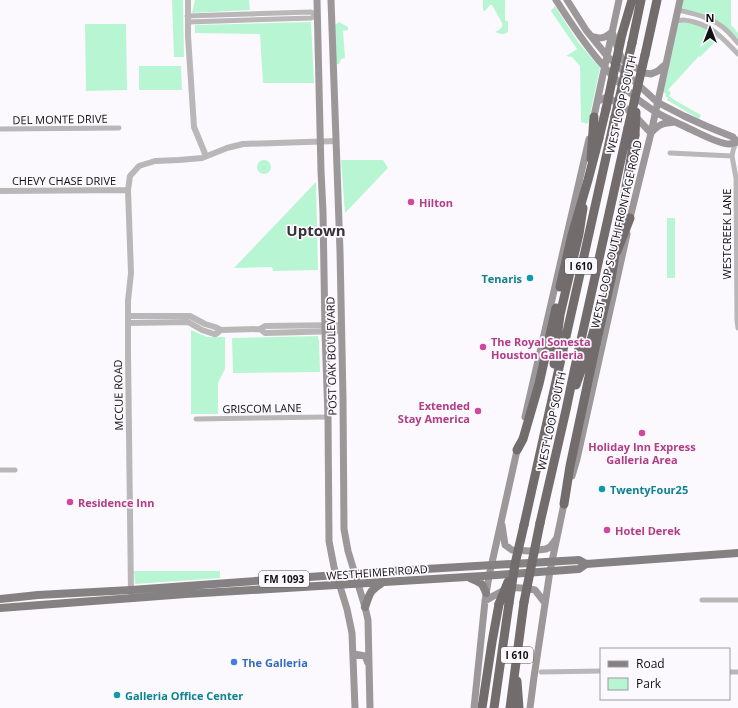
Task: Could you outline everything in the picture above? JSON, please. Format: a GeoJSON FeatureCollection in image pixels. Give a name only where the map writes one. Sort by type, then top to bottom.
{"type":"FeatureCollection","features":[{"type":"Feature","properties":{"kind":"highway"},"geometry":{"type":"LineString","coordinates":[[517,450],[523,439],[539,384],[572,235],[588,180],[606,109],[622,34],[632,0]]}},
{"type":"Feature","properties":{"kind":"highway","name":"WEST LOOP SOUTH"},"geometry":{"type":"LineString","coordinates":[[504,604],[524,525],[641,0]]}},
{"type":"Feature","properties":{"kind":"highway","name":"WEST LOOP SOUTH"},"geometry":{"type":"LineString","coordinates":[[510,708],[524,602],[540,523],[657,0]]}},
{"type":"Feature","properties":{"kind":"highway"},"geometry":{"type":"LineString","coordinates":[[564,504],[570,466],[611,279],[635,135],[638,84]]}},
{"type":"Feature","properties":{"kind":"highway"},"geometry":{"type":"LineString","coordinates":[[548,414],[560,315],[579,234],[591,157],[594,117]]}},
{"type":"Feature","properties":{"kind":"highway"},"geometry":{"type":"LineString","coordinates":[[566,410],[586,357],[615,257],[630,218]]}},
{"type":"Feature","properties":{"kind":"highway"},"geometry":{"type":"LineString","coordinates":[[482,708],[492,642],[504,604]]}},
{"type":"Feature","properties":{"kind":"highway","name":"I 610"},"geometry":{"type":"LineString","coordinates":[[494,708],[504,604]]}},
{"type":"Feature","properties":{"kind":"highway"},"geometry":{"type":"LineString","coordinates":[[516,662],[519,708]]}},
{"type":"Feature","properties":{"kind":"main road","name":"POST OAK BOULEVARD"},"geometry":{"type":"LineString","coordinates":[[317,0],[320,141],[341,328],[344,529],[348,551],[368,620],[370,708]]}},
{"type":"Feature","properties":{"kind":"main road","name":"POST OAK BOULEVARD"},"geometry":{"type":"LineString","coordinates":[[331,0],[336,141],[325,329],[329,462],[328,541],[351,625],[354,654],[356,707]]}},
{"type":"Feature","properties":{"kind":"main road"},"geometry":{"type":"LineString","coordinates":[[556,0],[582,40],[619,83],[631,94],[655,112],[708,138],[730,144],[737,142],[733,137],[691,119],[657,102],[607,56],[586,30],[566,0]]}},
{"type":"Feature","properties":{"kind":"main road"},"geometry":{"type":"LineString","coordinates":[[474,708],[490,565],[598,101],[619,0]]}},
{"type":"Feature","properties":{"kind":"main road","name":"WEST LOOP SOUTH FRONTAGE ROAD"},"geometry":{"type":"LineString","coordinates":[[530,708],[550,571],[557,537],[564,504],[577,459],[680,0]]}},
{"type":"Feature","properties":{"kind":"main road"},"geometry":{"type":"LineString","coordinates":[[317,16],[332,15]]}},
{"type":"Feature","properties":{"kind":"main road"},"geometry":{"type":"LineString","coordinates":[[590,35],[597,38],[603,38],[612,32]]}},
{"type":"Feature","properties":{"kind":"main road"},"geometry":{"type":"LineString","coordinates":[[612,32],[622,60],[645,73],[651,74],[658,71],[666,64]]}},
{"type":"Feature","properties":{"kind":"main road"},"geometry":{"type":"LineString","coordinates":[[598,101],[605,98],[610,98],[631,112],[651,133],[658,125],[676,122]]}},
{"type":"Feature","properties":{"kind":"main road"},"geometry":{"type":"LineString","coordinates":[[329,462],[343,461]]}},
{"type":"Feature","properties":{"kind":"main road"},"geometry":{"type":"LineString","coordinates":[[501,521],[505,545],[512,550],[530,551],[546,549],[553,544],[557,537]]}},
{"type":"Feature","properties":{"kind":"main road","name":"WESTHEIMER ROAD"},"geometry":{"type":"LineString","coordinates":[[0,608],[186,594],[489,576],[579,568],[586,564],[738,553]]}},
{"type":"Feature","properties":{"kind":"main road","name":"WESTHEIMER ROAD"},"geometry":{"type":"LineString","coordinates":[[0,599],[38,595],[490,565],[579,560],[586,564]]}},
{"type":"Feature","properties":{"kind":"main road"},"geometry":{"type":"LineString","coordinates":[[468,577],[483,585],[486,597]]}},
{"type":"Feature","properties":{"kind":"main road"},"geometry":{"type":"LineString","coordinates":[[249,591],[273,585],[274,580]]}},
{"type":"Feature","properties":{"kind":"main road"},"geometry":{"type":"LineString","coordinates":[[365,607],[370,592],[382,583]]}},
{"type":"Feature","properties":{"kind":"main road"},"geometry":{"type":"LineString","coordinates":[[186,594],[190,591],[196,591],[213,584]]}},
{"type":"Feature","properties":{"kind":"main road"},"geometry":{"type":"LineString","coordinates":[[486,597],[508,588],[521,587],[535,590],[545,603]]}},
{"type":"Feature","properties":{"kind":"main road"},"geometry":{"type":"LineString","coordinates":[[44,604],[48,600],[56,600],[71,593]]}},
{"type":"Feature","properties":{"kind":"main road"},"geometry":{"type":"LineString","coordinates":[[20,606],[36,600],[38,595]]}},
{"type":"Feature","properties":{"kind":"main road"},"geometry":{"type":"LineString","coordinates":[[354,654],[365,656],[369,665]]}},
{"type":"Feature","properties":{"kind":"street"},"geometry":{"type":"LineString","coordinates":[[188,0],[194,127],[206,156]]}},
{"type":"Feature","properties":{"kind":"street"},"geometry":{"type":"LineString","coordinates":[[678,10],[702,16],[715,22],[726,30],[738,43]]}},
{"type":"Feature","properties":{"kind":"street"},"geometry":{"type":"LineString","coordinates":[[188,19],[311,12],[317,16]]}},
{"type":"Feature","properties":{"kind":"street"},"geometry":{"type":"LineString","coordinates":[[675,22],[681,19],[707,26],[719,34],[737,50]]}},
{"type":"Feature","properties":{"kind":"street","name":"DEL MONTE DRIVE"},"geometry":{"type":"LineString","coordinates":[[0,129],[119,128]]}},
{"type":"Feature","properties":{"kind":"street","name":"MCCUE ROAD"},"geometry":{"type":"LineString","coordinates":[[131,599],[128,353],[128,301],[131,273],[128,190],[130,176],[139,166],[155,161],[202,158],[227,148],[243,144],[336,141]]}},
{"type":"Feature","properties":{"kind":"street","name":"WESTCREEK LANE"},"geometry":{"type":"LineString","coordinates":[[737,142],[732,156],[736,178],[738,328]]}},
{"type":"Feature","properties":{"kind":"street"},"geometry":{"type":"LineString","coordinates":[[670,153],[732,156]]}},
{"type":"Feature","properties":{"kind":"street","name":"CHEVY CHASE DRIVE"},"geometry":{"type":"LineString","coordinates":[[0,191],[128,190]]}},
{"type":"Feature","properties":{"kind":"street"},"geometry":{"type":"LineString","coordinates":[[128,319],[188,322],[202,330],[216,334],[221,330],[260,329],[265,333],[341,328]]}},
{"type":"Feature","properties":{"kind":"street","name":"GRISCOM LANE"},"geometry":{"type":"LineString","coordinates":[[196,419],[328,417]]}},
{"type":"Feature","properties":{"kind":"street"},"geometry":{"type":"LineString","coordinates":[[0,470],[15,470]]}},
{"type":"Feature","properties":{"kind":"street"},"geometry":{"type":"LineString","coordinates":[[702,600],[738,600]]}},
{"type":"Feature","properties":{"kind":"street"},"geometry":{"type":"LineString","coordinates":[[541,672],[600,671]]}},
{"type":"Feature","properties":{"kind":"green space"},"geometry":{"type":"Polygon","coordinates":[[[172,0],[183,0],[184,57],[174,57],[172,0]]]}},
{"type":"Feature","properties":{"kind":"green space"},"geometry":{"type":"Polygon","coordinates":[[[195,0],[249,0],[250,10],[192,13],[195,0]]]}},
{"type":"Feature","properties":{"kind":"green space"},"geometry":{"type":"Polygon","coordinates":[[[483,0],[505,0],[505,21],[508,21],[508,32],[502,34],[495,32],[501,28],[502,23],[492,5],[490,5],[485,11],[483,10],[483,0]]]}},
{"type":"Feature","properties":{"kind":"green space"},"geometry":{"type":"Polygon","coordinates":[[[682,0],[731,0],[731,25],[738,33],[738,39],[727,29],[680,9],[682,0]]]}},
{"type":"Feature","properties":{"kind":"green space"},"geometry":{"type":"Polygon","coordinates":[[[555,6],[578,42],[600,68],[588,124],[581,122],[580,66],[572,57],[566,56],[577,49],[551,11],[555,6]]]}},
{"type":"Feature","properties":{"kind":"green space"},"geometry":{"type":"Polygon","coordinates":[[[311,22],[314,83],[263,83],[260,34],[195,33],[195,25],[311,22]]]}},
{"type":"Feature","properties":{"kind":"green space"},"geometry":{"type":"Polygon","coordinates":[[[339,22],[348,27],[348,30],[343,31],[345,58],[341,59],[339,64],[336,64],[335,25],[339,22]]]}},
{"type":"Feature","properties":{"kind":"green space"},"geometry":{"type":"Polygon","coordinates":[[[682,22],[697,25],[719,38],[700,57],[699,56],[668,90],[671,93],[669,96],[701,115],[699,119],[667,100],[668,98],[665,96],[666,94],[663,92],[678,25],[682,22]]]}},
{"type":"Feature","properties":{"kind":"green space"},"geometry":{"type":"Polygon","coordinates":[[[85,24],[126,24],[127,90],[86,91],[85,24]]]}},
{"type":"Feature","properties":{"kind":"green space"},"geometry":{"type":"Polygon","coordinates":[[[139,66],[181,66],[182,90],[139,90],[139,66]]]}},
{"type":"Feature","properties":{"kind":"green space"},"geometry":{"type":"Polygon","coordinates":[[[261,160],[267,160],[271,164],[271,170],[267,174],[261,174],[257,170],[257,164],[261,160]]]}},
{"type":"Feature","properties":{"kind":"green space"},"geometry":{"type":"Polygon","coordinates":[[[341,160],[383,160],[388,168],[345,213],[341,160]]]}},
{"type":"Feature","properties":{"kind":"green space"},"geometry":{"type":"Polygon","coordinates":[[[316,182],[318,270],[273,271],[272,267],[234,268],[316,182]]]}},
{"type":"Feature","properties":{"kind":"green space"},"geometry":{"type":"Polygon","coordinates":[[[667,218],[675,218],[675,278],[667,278],[667,218]]]}},
{"type":"Feature","properties":{"kind":"green space"},"geometry":{"type":"Polygon","coordinates":[[[191,330],[207,337],[225,337],[225,369],[218,383],[218,414],[191,414],[191,330]]]}},
{"type":"Feature","properties":{"kind":"green space"},"geometry":{"type":"Polygon","coordinates":[[[318,336],[320,372],[233,373],[232,338],[318,336]]]}},
{"type":"Feature","properties":{"kind":"green space"},"geometry":{"type":"Polygon","coordinates":[[[134,571],[220,571],[220,578],[135,584],[134,571]]]}},
{"type":"Feature","properties":{"kind":"place","name":"Hilton"},"geometry":{"type":"Point","coordinates":[411,202]}},
{"type":"Feature","properties":{"kind":"place","name":"Tenaris"},"geometry":{"type":"Point","coordinates":[530,278]}},
{"type":"Feature","properties":{"kind":"place","name":"The Royal Sonesta Houston Galleria"},"geometry":{"type":"Point","coordinates":[483,347]}},
{"type":"Feature","properties":{"kind":"place","name":"Extended Stay America"},"geometry":{"type":"Point","coordinates":[478,411]}},
{"type":"Feature","properties":{"kind":"place","name":"Holiday Inn Express Galleria Area"},"geometry":{"type":"Point","coordinates":[642,433]}},
{"type":"Feature","properties":{"kind":"place","name":"TwentyFour25"},"geometry":{"type":"Point","coordinates":[602,489]}},
{"type":"Feature","properties":{"kind":"place","name":"Residence Inn"},"geometry":{"type":"Point","coordinates":[70,502]}},
{"type":"Feature","properties":{"kind":"place","name":"Hotel Derek"},"geometry":{"type":"Point","coordinates":[607,530]}},
{"type":"Feature","properties":{"kind":"place","name":"The Galleria"},"geometry":{"type":"Point","coordinates":[234,662]}},
{"type":"Feature","properties":{"kind":"place","name":"Galleria Office Center"},"geometry":{"type":"Point","coordinates":[117,695]}},
{"type":"Feature","properties":{"kind":"district","name":"Uptown"},"geometry":{"type":"Point","coordinates":[316,230]}}]}
